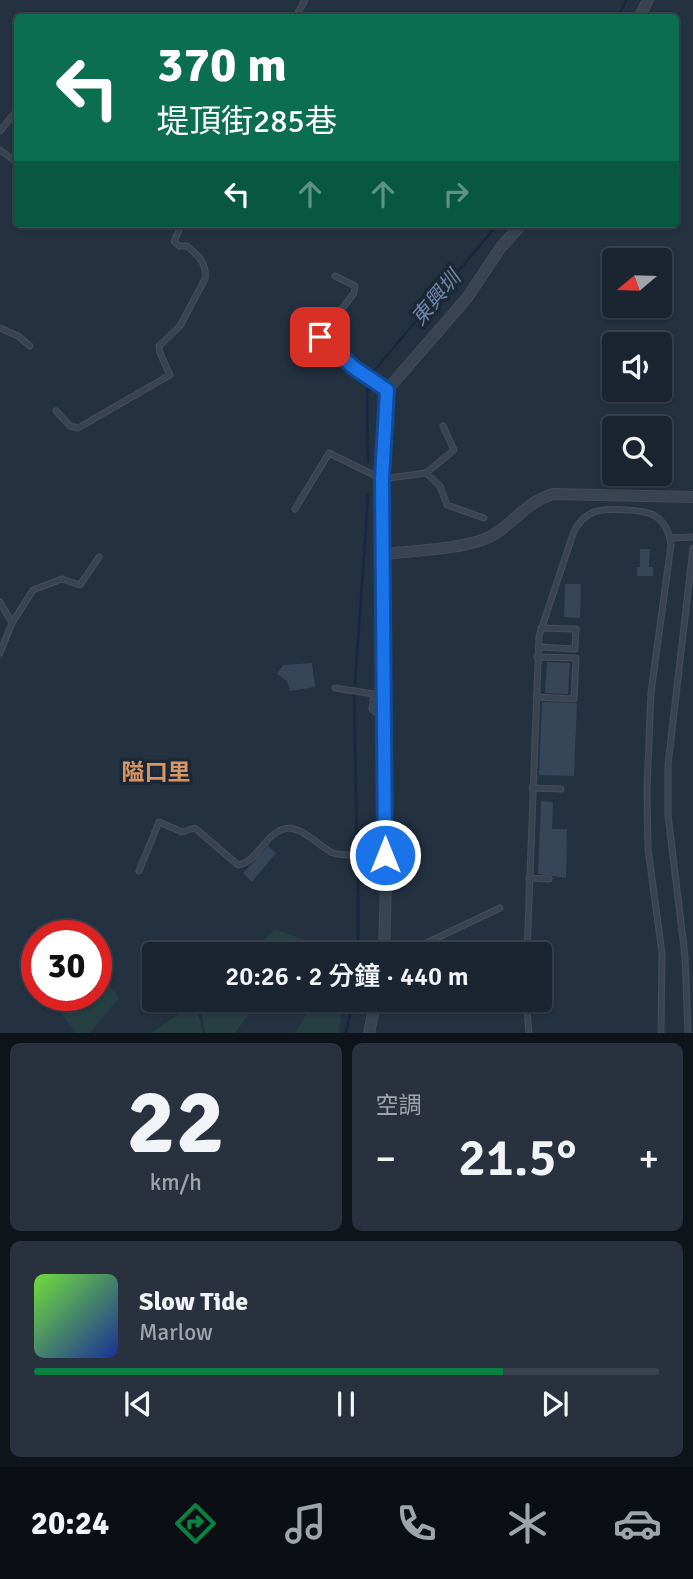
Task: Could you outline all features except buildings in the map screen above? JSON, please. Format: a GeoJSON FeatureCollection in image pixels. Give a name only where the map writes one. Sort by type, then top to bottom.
{"type":"FeatureCollection","features":[{"type":"Feature","properties":{"kind":"street"},"geometry":{"type":"LineString","coordinates":[[384,942],[382,479],[387,390],[467,298],[515,228]]}},
{"type":"Feature","properties":{"kind":"street"},"geometry":{"type":"LineString","coordinates":[[383,554],[470,543],[490,537],[538,499],[553,494],[693,497]]}},
{"type":"Feature","properties":{"kind":"street"},"geometry":{"type":"LineString","coordinates":[[369,1033],[373,1012]]}},
{"type":"Feature","properties":{"kind":"lane"},"geometry":{"type":"LineString","coordinates":[[0,131],[14,114]]}},
{"type":"Feature","properties":{"kind":"lane"},"geometry":{"type":"LineString","coordinates":[[56,411],[70,426],[78,428],[170,375],[159,346],[180,326],[205,279],[206,270],[200,257],[187,246],[179,246],[174,240],[180,228]]}},
{"type":"Feature","properties":{"kind":"lane"},"geometry":{"type":"LineString","coordinates":[[335,276],[355,286],[354,293],[320,337],[353,367],[387,390]]}},
{"type":"Feature","properties":{"kind":"lane"},"geometry":{"type":"LineString","coordinates":[[0,328],[18,336],[30,346]]}},
{"type":"Feature","properties":{"kind":"lane"},"geometry":{"type":"LineString","coordinates":[[295,509],[329,453],[382,479],[426,473],[454,450],[443,426]]}},
{"type":"Feature","properties":{"kind":"lane"},"geometry":{"type":"LineString","coordinates":[[426,473],[440,486],[447,505],[484,518]]}},
{"type":"Feature","properties":{"kind":"lane"},"geometry":{"type":"LineString","coordinates":[[527,942],[537,657],[541,628],[574,531],[582,519],[599,511],[649,513],[662,523],[670,538],[651,692],[646,809],[648,849],[663,953],[661,1033]]}},
{"type":"Feature","properties":{"kind":"lane"},"geometry":{"type":"LineString","coordinates":[[670,538],[693,537]]}},
{"type":"Feature","properties":{"kind":"lane"},"geometry":{"type":"LineString","coordinates":[[688,1033],[685,956],[668,815],[668,765],[693,548]]}},
{"type":"Feature","properties":{"kind":"lane"},"geometry":{"type":"LineString","coordinates":[[0,653],[12,623],[33,590],[62,579],[80,585],[99,557]]}},
{"type":"Feature","properties":{"kind":"lane"},"geometry":{"type":"LineString","coordinates":[[0,602],[12,623]]}},
{"type":"Feature","properties":{"kind":"lane"},"geometry":{"type":"LineString","coordinates":[[538,648],[575,649],[576,629],[541,628]]}},
{"type":"Feature","properties":{"kind":"lane"},"geometry":{"type":"LineString","coordinates":[[536,697],[574,699],[576,658],[537,657]]}},
{"type":"Feature","properties":{"kind":"lane"},"geometry":{"type":"LineString","coordinates":[[335,688],[374,694],[372,709],[384,719]]}},
{"type":"Feature","properties":{"kind":"lane"},"geometry":{"type":"LineString","coordinates":[[532,788],[561,789]]}},
{"type":"Feature","properties":{"kind":"lane"},"geometry":{"type":"LineString","coordinates":[[139,871],[159,822],[181,832],[195,828],[238,865],[245,864],[278,832],[290,828],[335,854],[376,858],[380,877],[386,882]]}},
{"type":"Feature","properties":{"kind":"lane"},"geometry":{"type":"LineString","coordinates":[[529,878],[549,879]]}},
{"type":"Feature","properties":{"kind":"lane"},"geometry":{"type":"LineString","coordinates":[[428,942],[500,908]]}},
{"type":"Feature","properties":{"kind":"lane"},"geometry":{"type":"LineString","coordinates":[[527,1012],[529,1033]]}},
{"type":"Feature","properties":{"kind":"green space"},"geometry":{"type":"Polygon","coordinates":[[[274,929],[305,940],[303,942],[263,942],[274,929]]]}},
{"type":"Feature","properties":{"kind":"green space"},"geometry":{"type":"Polygon","coordinates":[[[112,989],[119,998],[112,1006],[112,989]]]}},
{"type":"Feature","properties":{"kind":"green space"},"geometry":{"type":"Polygon","coordinates":[[[108,1011],[90,1033],[73,1033],[75,1031],[61,1013],[108,1011]]]}},
{"type":"Feature","properties":{"kind":"green space"},"geometry":{"type":"Polygon","coordinates":[[[181,1012],[198,1012],[203,1033],[152,1033],[181,1012]]]}},
{"type":"Feature","properties":{"kind":"green space"},"geometry":{"type":"Polygon","coordinates":[[[201,1012],[250,1012],[235,1033],[205,1033],[201,1012]]]}},
{"type":"Feature","properties":{"kind":"green space"},"geometry":{"type":"Polygon","coordinates":[[[307,1012],[341,1012],[339,1033],[295,1033],[307,1012]]]}},
{"type":"Feature","properties":{"kind":"waterway","name":"東興圳"},"geometry":{"type":"LineString","coordinates":[[620,14],[626,0]]}},
{"type":"Feature","properties":{"kind":"waterway","name":"東興圳"},"geometry":{"type":"LineString","coordinates":[[373,372],[495,228]]}},
{"type":"Feature","properties":{"kind":"waterway","name":"東興圳"},"geometry":{"type":"LineString","coordinates":[[367,380],[368,462]]}},
{"type":"Feature","properties":{"kind":"waterway","name":"東興圳"},"geometry":{"type":"LineString","coordinates":[[355,684],[368,496]]}},
{"type":"Feature","properties":{"kind":"waterway","name":"東興圳"},"geometry":{"type":"LineString","coordinates":[[354,693],[357,847]]}},
{"type":"Feature","properties":{"kind":"waterway","name":"東興圳"},"geometry":{"type":"LineString","coordinates":[[358,858],[358,942]]}},
{"type":"Feature","properties":{"kind":"waterway","name":"東興圳"},"geometry":{"type":"LineString","coordinates":[[346,1033],[350,1012]]}},
{"type":"Feature","properties":{"kind":"district","name":"隘口里"},"geometry":{"type":"Point","coordinates":[156,772]}},
{"type":"Feature","properties":{"kind":"route"},"geometry":{"type":"LineString","coordinates":[[320,337],[353,367],[387,390],[382,479],[385,855]]}}]}
